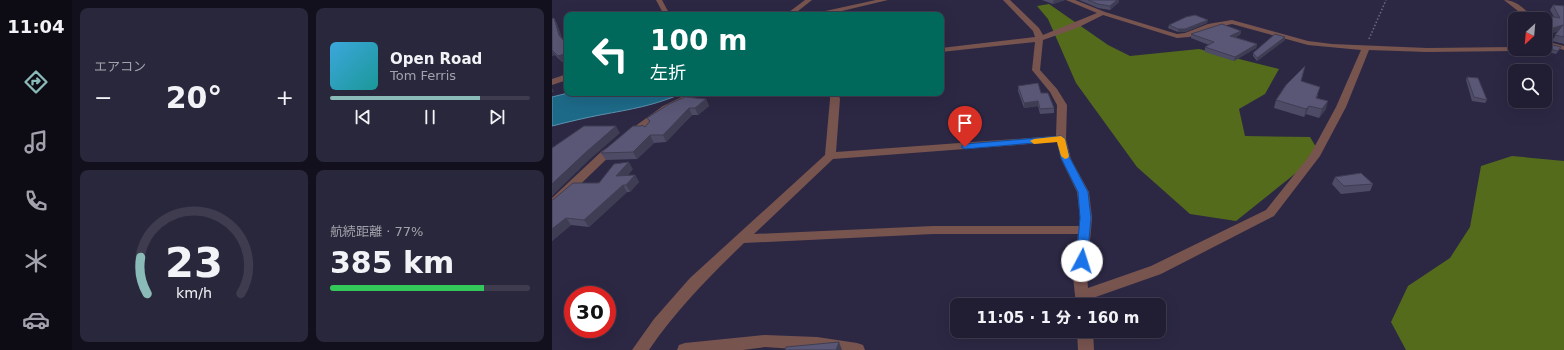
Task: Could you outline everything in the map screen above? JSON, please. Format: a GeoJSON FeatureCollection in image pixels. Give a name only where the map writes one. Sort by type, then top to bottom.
{"type":"FeatureCollection","features":[{"type":"Feature","properties":{"kind":"street"},"geometry":{"type":"LineString","coordinates":[[659,0],[665,12]]}},
{"type":"Feature","properties":{"kind":"street"},"geometry":{"type":"LineString","coordinates":[[793,12],[809,0]]}},
{"type":"Feature","properties":{"kind":"street"},"geometry":{"type":"LineString","coordinates":[[830,12],[885,0]]}},
{"type":"Feature","properties":{"kind":"street"},"geometry":{"type":"LineString","coordinates":[[1006,0],[1036,30],[1039,35],[1036,70],[1054,91],[1062,105],[1061,139],[1066,158],[1083,192],[1086,218],[1080,276],[1082,298]]}},
{"type":"Feature","properties":{"kind":"street"},"geometry":{"type":"LineString","coordinates":[[1069,0],[1103,14],[1177,36],[1186,36],[1211,26],[1232,22],[1308,43],[1332,46],[1427,50],[1508,49]]}},
{"type":"Feature","properties":{"kind":"street"},"geometry":{"type":"LineString","coordinates":[[1507,0],[1523,12]]}},
{"type":"Feature","properties":{"kind":"street"},"geometry":{"type":"LineString","coordinates":[[944,50],[1039,39],[1074,26],[1091,17],[1103,14]]}},
{"type":"Feature","properties":{"kind":"street"},"geometry":{"type":"LineString","coordinates":[[1552,45],[1564,48]]}},
{"type":"Feature","properties":{"kind":"street"},"geometry":{"type":"LineString","coordinates":[[1089,298],[1156,270],[1270,213],[1315,156],[1340,107],[1366,47]]}},
{"type":"Feature","properties":{"kind":"street"},"geometry":{"type":"LineString","coordinates":[[552,82],[564,78]]}},
{"type":"Feature","properties":{"kind":"street"},"geometry":{"type":"LineString","coordinates":[[552,204],[560,198],[600,156],[666,108],[691,96]]}},
{"type":"Feature","properties":{"kind":"street"},"geometry":{"type":"LineString","coordinates":[[830,156],[834,96]]}},
{"type":"Feature","properties":{"kind":"street"},"geometry":{"type":"LineString","coordinates":[[640,350],[659,323],[695,282],[830,156],[1061,139]]}},
{"type":"Feature","properties":{"kind":"street"},"geometry":{"type":"LineString","coordinates":[[741,239],[933,230],[1084,230]]}},
{"type":"Feature","properties":{"kind":"street"},"geometry":{"type":"LineString","coordinates":[[1085,338],[1086,350]]}},
{"type":"Feature","properties":{"kind":"street"},"geometry":{"type":"LineString","coordinates":[[685,350],[765,341],[817,344],[857,350]]}},
{"type":"Feature","properties":{"kind":"path"},"geometry":{"type":"LineString","coordinates":[[1366,47],[1386,0]]}},
{"type":"Feature","properties":{"kind":"green space"},"geometry":{"type":"Polygon","coordinates":[[[1049,4],[1108,45],[1130,56],[1199,49],[1279,69],[1265,94],[1239,109],[1245,136],[1310,137],[1319,152],[1301,169],[1236,221],[1190,214],[1137,167],[1076,83],[1048,19],[1037,6],[1049,4]]]}},
{"type":"Feature","properties":{"kind":"green space"},"geometry":{"type":"Polygon","coordinates":[[[1512,156],[1564,161],[1564,350],[1406,350],[1391,322],[1408,286],[1450,258],[1470,227],[1481,166],[1512,156]]]}},
{"type":"Feature","properties":{"kind":"water"},"geometry":{"type":"Polygon","coordinates":[[[564,94],[564,96],[675,96],[642,107],[588,117],[552,126],[552,97],[564,94]]]}},
{"type":"Feature","properties":{"kind":"building"},"geometry":{"type":"Polygon","coordinates":[[[1088,0],[1117,0],[1110,6],[1098,4],[1088,0]]]}},
{"type":"Feature","properties":{"kind":"building"},"geometry":{"type":"Polygon","coordinates":[[[1553,5],[1564,6],[1564,37],[1555,35],[1563,25],[1553,28],[1552,26],[1552,17],[1560,18],[1553,5]]]}},
{"type":"Feature","properties":{"kind":"building"},"geometry":{"type":"Polygon","coordinates":[[[1195,15],[1208,20],[1185,29],[1178,29],[1169,25],[1186,17],[1195,15]]]}},
{"type":"Feature","properties":{"kind":"building"},"geometry":{"type":"Polygon","coordinates":[[[554,18],[559,35],[564,41],[564,54],[558,56],[552,50],[552,19],[554,18]]]}},
{"type":"Feature","properties":{"kind":"building"},"geometry":{"type":"Polygon","coordinates":[[[1222,24],[1241,31],[1230,36],[1257,44],[1235,57],[1205,47],[1214,42],[1191,34],[1222,24]]]}},
{"type":"Feature","properties":{"kind":"building"},"geometry":{"type":"Polygon","coordinates":[[[1275,34],[1285,37],[1257,58],[1253,53],[1275,34]]]}},
{"type":"Feature","properties":{"kind":"building"},"geometry":{"type":"Polygon","coordinates":[[[1552,45],[1561,47],[1558,51],[1552,50],[1552,45]]]}},
{"type":"Feature","properties":{"kind":"building"},"geometry":{"type":"Polygon","coordinates":[[[1305,66],[1301,81],[1320,87],[1316,98],[1328,101],[1322,109],[1309,106],[1306,109],[1276,100],[1286,85],[1305,66]]]}},
{"type":"Feature","properties":{"kind":"building"},"geometry":{"type":"Polygon","coordinates":[[[1467,77],[1478,78],[1487,100],[1474,97],[1467,77]]]}},
{"type":"Feature","properties":{"kind":"building"},"geometry":{"type":"Polygon","coordinates":[[[1038,83],[1041,93],[1048,93],[1054,108],[1040,109],[1038,101],[1024,103],[1018,86],[1038,83]]]}},
{"type":"Feature","properties":{"kind":"building"},"geometry":{"type":"Polygon","coordinates":[[[685,97],[706,99],[695,108],[689,108],[663,135],[650,135],[633,152],[601,153],[633,126],[642,125],[645,127],[650,121],[647,118],[669,104],[685,97]]]}},
{"type":"Feature","properties":{"kind":"building"},"geometry":{"type":"Polygon","coordinates":[[[584,126],[616,126],[552,184],[552,148],[584,126]]]}},
{"type":"Feature","properties":{"kind":"building"},"geometry":{"type":"Polygon","coordinates":[[[629,162],[616,176],[635,175],[626,185],[623,185],[584,220],[566,218],[552,229],[552,200],[573,183],[599,183],[614,164],[629,162]]]}},
{"type":"Feature","properties":{"kind":"building"},"geometry":{"type":"Polygon","coordinates":[[[1361,173],[1373,184],[1344,186],[1335,177],[1361,173]]]}},
{"type":"Feature","properties":{"kind":"building"},"geometry":{"type":"Polygon","coordinates":[[[839,342],[836,350],[785,350],[786,347],[839,342]]]}},
{"type":"Feature","properties":{"kind":"slow traffic"},"geometry":{"type":"LineString","coordinates":[[1034,141],[1061,139],[1065,156]]}},
{"type":"Feature","properties":{"kind":"route"},"geometry":{"type":"LineString","coordinates":[[965,147],[1061,139],[1066,158],[1083,192],[1086,218],[1082,261]]}}]}
